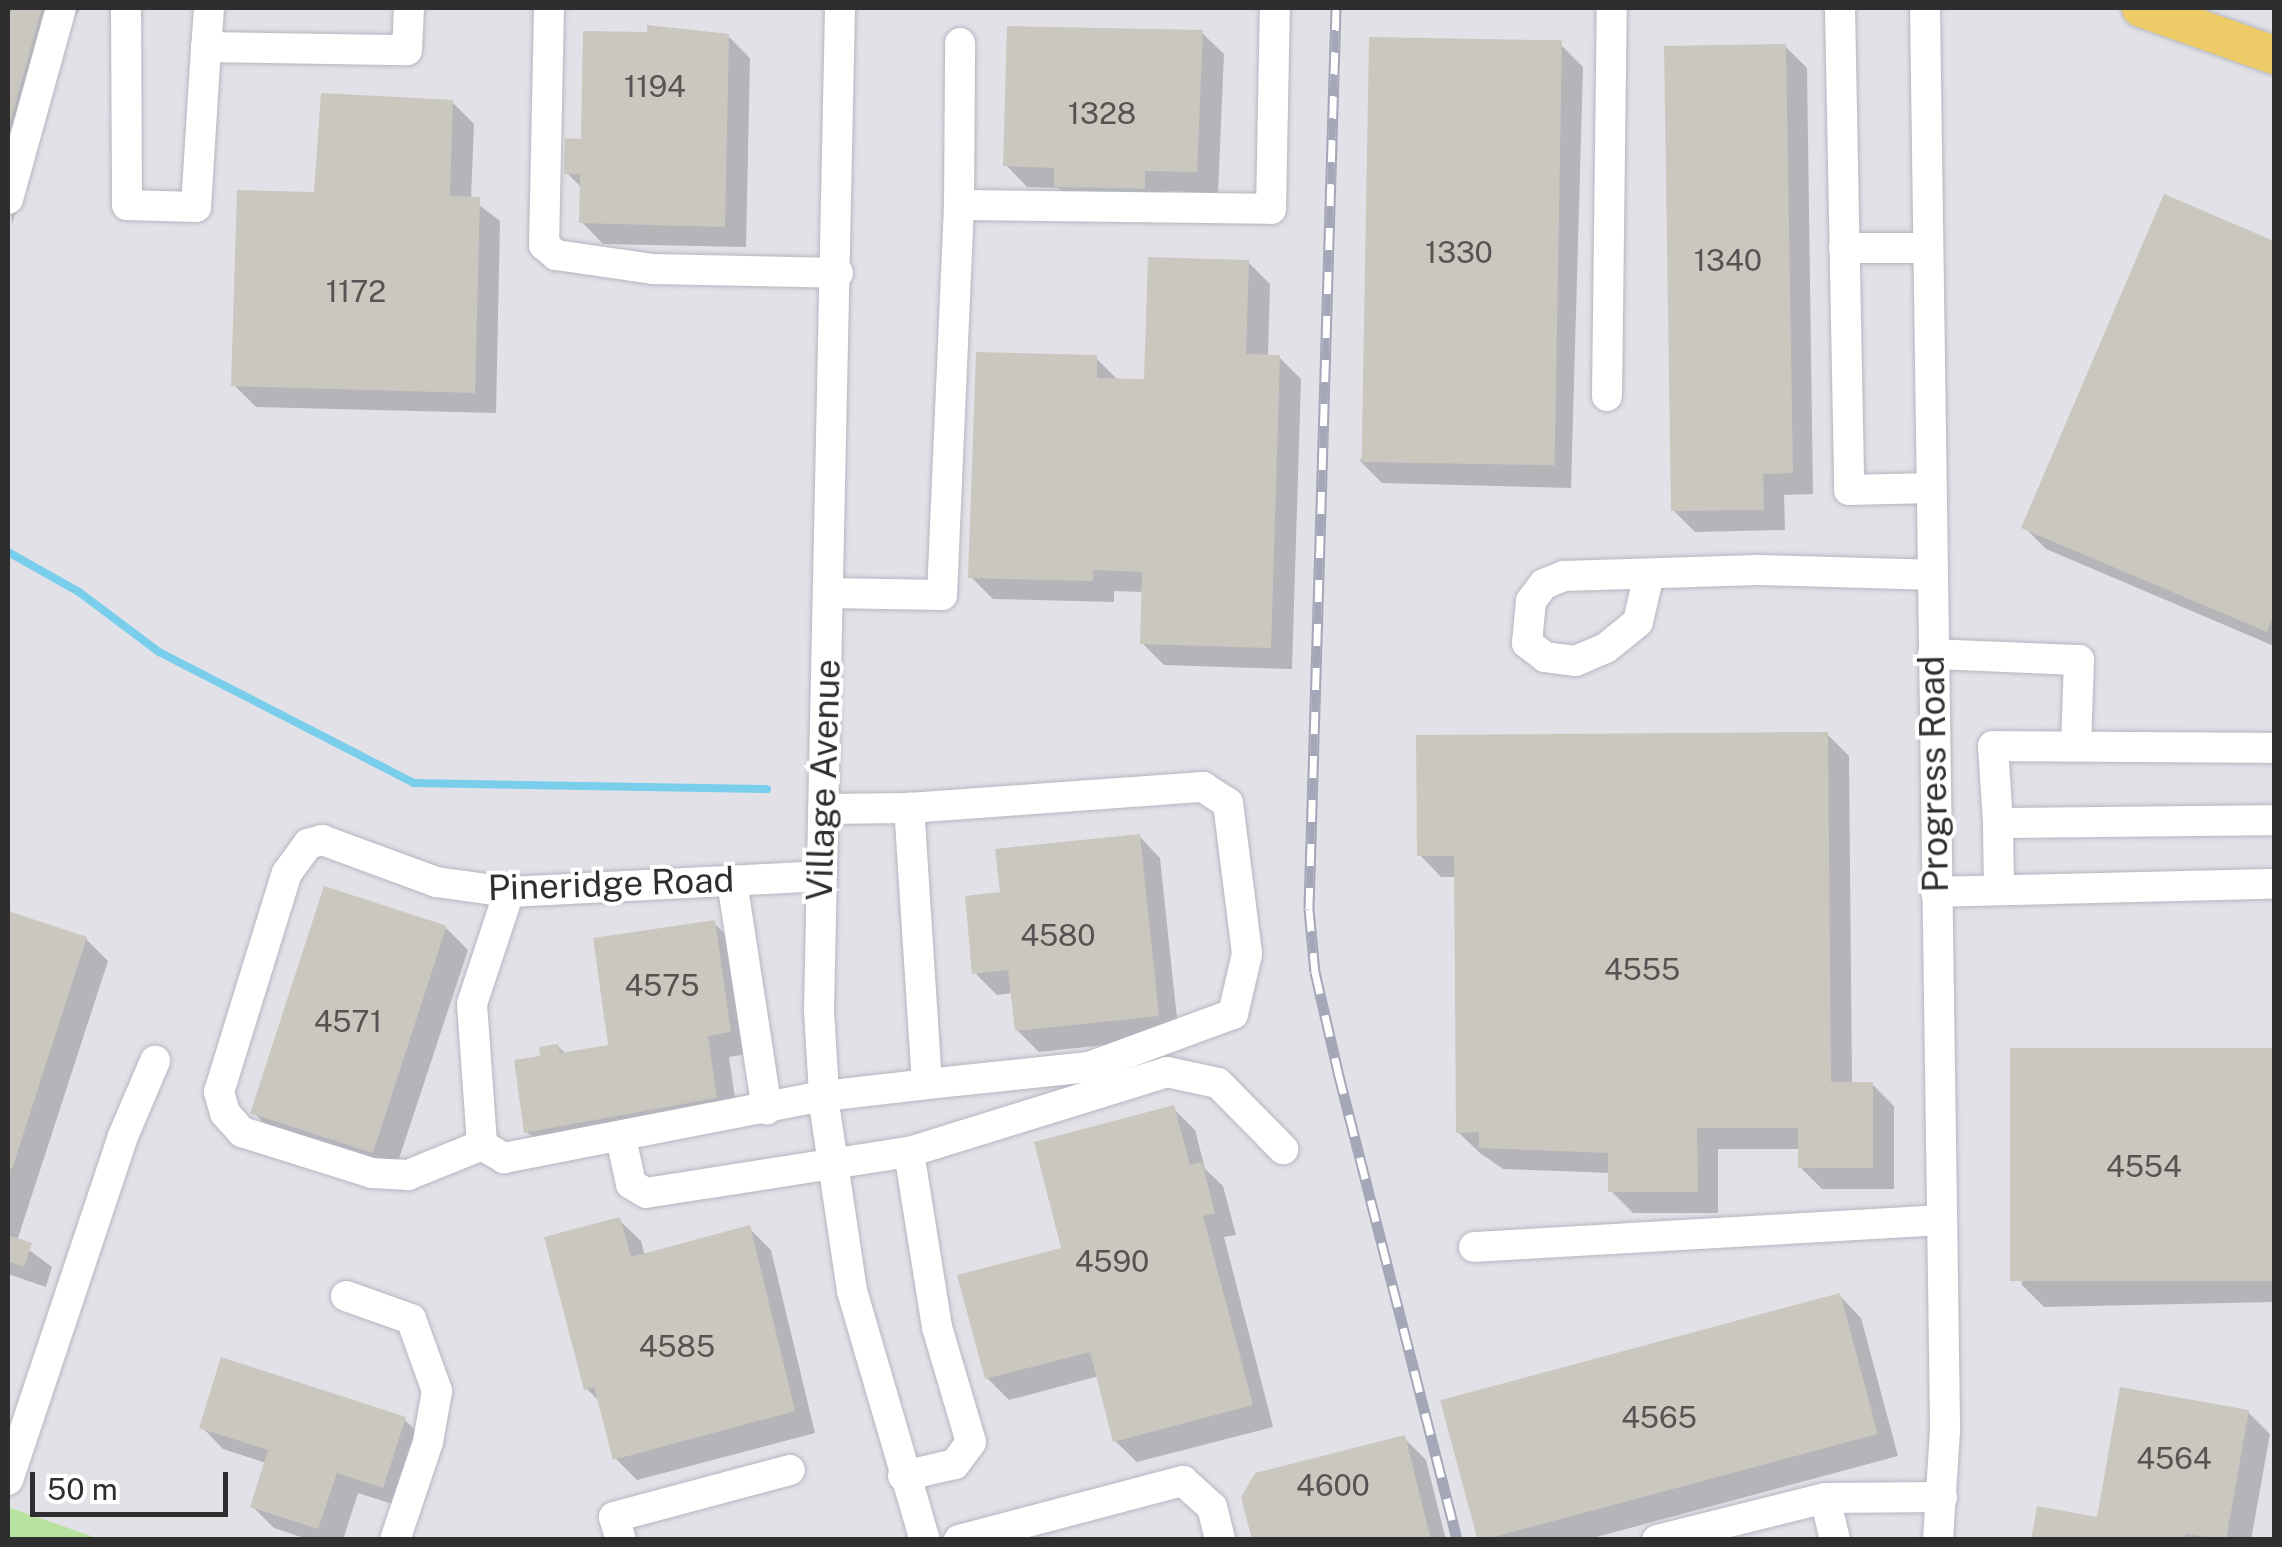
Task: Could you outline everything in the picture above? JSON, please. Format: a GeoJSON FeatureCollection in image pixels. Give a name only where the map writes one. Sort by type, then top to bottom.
{"type":"FeatureCollection","features":[{"type":"Feature","properties":{"kind":"main road"},"geometry":{"type":"LineString","coordinates":[[2141,8],[2274,55]]}},
{"type":"Feature","properties":{"kind":"street"},"geometry":{"type":"LineString","coordinates":[[8,199],[61,8]]}},
{"type":"Feature","properties":{"kind":"street"},"geometry":{"type":"LineString","coordinates":[[126,8],[128,205],[196,207],[209,8]]}},
{"type":"Feature","properties":{"kind":"street"},"geometry":{"type":"LineString","coordinates":[[206,47],[407,50],[408,8]]}},
{"type":"Feature","properties":{"kind":"street"},"geometry":{"type":"LineString","coordinates":[[549,8],[544,244],[556,256],[672,270],[838,273]]}},
{"type":"Feature","properties":{"kind":"street","name":"Village Avenue"},"geometry":{"type":"LineString","coordinates":[[840,8],[838,273],[820,876],[824,1096],[852,1291],[924,1539]]}},
{"type":"Feature","properties":{"kind":"street"},"geometry":{"type":"LineString","coordinates":[[958,206],[1272,209],[1275,8]]}},
{"type":"Feature","properties":{"kind":"street"},"geometry":{"type":"LineString","coordinates":[[1607,396],[1612,8]]}},
{"type":"Feature","properties":{"kind":"street"},"geometry":{"type":"LineString","coordinates":[[1840,8],[1849,490],[1930,488]]}},
{"type":"Feature","properties":{"kind":"street","name":"Progress Road"},"geometry":{"type":"LineString","coordinates":[[1925,8],[1940,1220],[1942,1497],[1938,1540]]}},
{"type":"Feature","properties":{"kind":"street"},"geometry":{"type":"LineString","coordinates":[[828,593],[942,595],[958,206],[960,44]]}},
{"type":"Feature","properties":{"kind":"street"},"geometry":{"type":"LineString","coordinates":[[1844,248],[1926,248]]}},
{"type":"Feature","properties":{"kind":"street"},"geometry":{"type":"LineString","coordinates":[[1650,574],[1932,576]]}},
{"type":"Feature","properties":{"kind":"street"},"geometry":{"type":"LineString","coordinates":[[1933,654],[2079,660],[2076,746]]}},
{"type":"Feature","properties":{"kind":"street"},"geometry":{"type":"LineString","coordinates":[[1999,890],[1993,746],[2274,748]]}},
{"type":"Feature","properties":{"kind":"street"},"geometry":{"type":"LineString","coordinates":[[509,892],[472,1004],[482,1145],[504,1158],[824,1096],[1090,1067],[1233,1014],[1248,954],[1228,803],[1203,786],[910,808],[822,809]]}},
{"type":"Feature","properties":{"kind":"street"},"geometry":{"type":"LineString","coordinates":[[910,808],[927,1084]]}},
{"type":"Feature","properties":{"kind":"street"},"geometry":{"type":"LineString","coordinates":[[1998,823],[2274,820]]}},
{"type":"Feature","properties":{"kind":"street","name":"Pineridge Road"},"geometry":{"type":"LineString","coordinates":[[482,1145],[408,1175],[372,1174],[242,1132],[224,1112],[219,1092],[287,873],[308,844],[322,840],[436,882],[509,892],[820,876]]}},
{"type":"Feature","properties":{"kind":"street"},"geometry":{"type":"LineString","coordinates":[[732,881],[766,1109]]}},
{"type":"Feature","properties":{"kind":"street"},"geometry":{"type":"LineString","coordinates":[[1936,892],[2274,884]]}},
{"type":"Feature","properties":{"kind":"street"},"geometry":{"type":"LineString","coordinates":[[8,1480],[15,1430],[123,1136],[155,1061]]}},
{"type":"Feature","properties":{"kind":"street"},"geometry":{"type":"LineString","coordinates":[[621,1138],[631,1184],[646,1194],[909,1152],[1168,1072],[1218,1083],[1283,1149]]}},
{"type":"Feature","properties":{"kind":"street"},"geometry":{"type":"LineString","coordinates":[[903,1476],[955,1464],[971,1442],[937,1326],[909,1152]]}},
{"type":"Feature","properties":{"kind":"street"},"geometry":{"type":"LineString","coordinates":[[1474,1247],[1940,1220]]}},
{"type":"Feature","properties":{"kind":"street"},"geometry":{"type":"LineString","coordinates":[[346,1296],[411,1319],[437,1391],[428,1442],[395,1540]]}},
{"type":"Feature","properties":{"kind":"street"},"geometry":{"type":"LineString","coordinates":[[621,1540],[614,1517],[790,1470]]}},
{"type":"Feature","properties":{"kind":"street"},"geometry":{"type":"LineString","coordinates":[[959,1540],[1184,1481],[1212,1508],[1220,1540]]}},
{"type":"Feature","properties":{"kind":"street"},"geometry":{"type":"LineString","coordinates":[[1669,1538],[1770,1525],[1825,1498],[1942,1497]]}},
{"type":"Feature","properties":{"kind":"street"},"geometry":{"type":"LineString","coordinates":[[1825,1498],[1835,1540]]}},
{"type":"Feature","properties":{"kind":"shaded area"},"geometry":{"type":"Polygon","coordinates":[[[8,8],[2274,8],[2274,1539],[100,1540],[8,1507],[8,8]]]}},
{"type":"Feature","properties":{"kind":"green space"},"geometry":{"type":"Polygon","coordinates":[[[8,1507],[45,1520],[100,1539],[8,1539],[8,1507]]]}},
{"type":"Feature","properties":{"kind":"building"},"geometry":{"type":"Polygon","coordinates":[[[8,8],[42,8],[8,131],[8,8]]]}},
{"type":"Feature","properties":{"kind":"building"},"geometry":{"type":"Polygon","coordinates":[[[647,25],[729,34],[725,227],[579,223],[580,174],[564,174],[565,138],[581,139],[583,31],[647,32],[647,25]]]}},
{"type":"Feature","properties":{"kind":"building"},"geometry":{"type":"Polygon","coordinates":[[[1007,26],[1203,30],[1197,172],[1145,171],[1145,189],[1054,187],[1054,168],[1003,166],[1007,26]]]}},
{"type":"Feature","properties":{"kind":"building"},"geometry":{"type":"Polygon","coordinates":[[[1369,37],[1562,40],[1555,465],[1362,462],[1369,37]]]}},
{"type":"Feature","properties":{"kind":"building"},"geometry":{"type":"Polygon","coordinates":[[[1786,44],[1793,473],[1763,474],[1764,510],[1671,511],[1664,46],[1786,44]]]}},
{"type":"Feature","properties":{"kind":"building"},"geometry":{"type":"Polygon","coordinates":[[[321,93],[453,100],[450,196],[480,197],[475,393],[231,386],[237,190],[314,192],[321,93]]]}},
{"type":"Feature","properties":{"kind":"building"},"geometry":{"type":"Polygon","coordinates":[[[2164,194],[2274,241],[2274,614],[2267,632],[2021,528],[2164,194]]]}},
{"type":"Feature","properties":{"kind":"building"},"geometry":{"type":"Polygon","coordinates":[[[1148,257],[1249,260],[1246,354],[1280,355],[1271,648],[1140,644],[1142,572],[1093,570],[1093,581],[968,578],[976,352],[1097,355],[1097,378],[1144,379],[1148,257]]]}},
{"type":"Feature","properties":{"kind":"building"},"geometry":{"type":"Polygon","coordinates":[[[1828,732],[1831,1082],[1873,1082],[1873,1168],[1798,1168],[1798,1128],[1697,1128],[1698,1192],[1608,1192],[1608,1153],[1479,1148],[1479,1132],[1456,1133],[1454,856],[1417,856],[1416,735],[1828,732]]]}},
{"type":"Feature","properties":{"kind":"building"},"geometry":{"type":"Polygon","coordinates":[[[1140,834],[1159,1016],[1015,1031],[1008,970],[972,974],[965,896],[1000,892],[995,849],[1140,834]]]}},
{"type":"Feature","properties":{"kind":"building"},"geometry":{"type":"Polygon","coordinates":[[[324,886],[447,926],[373,1153],[250,1113],[324,886]]]}},
{"type":"Feature","properties":{"kind":"building"},"geometry":{"type":"Polygon","coordinates":[[[8,911],[87,937],[12,1169],[8,1169],[8,911]]]}},
{"type":"Feature","properties":{"kind":"building"},"geometry":{"type":"Polygon","coordinates":[[[715,920],[731,1032],[708,1036],[717,1098],[524,1133],[514,1060],[540,1056],[539,1047],[558,1044],[560,1053],[608,1045],[593,938],[715,920]]]}},
{"type":"Feature","properties":{"kind":"building"},"geometry":{"type":"Polygon","coordinates":[[[2010,1048],[2274,1048],[2274,1281],[2010,1281],[2010,1048]]]}},
{"type":"Feature","properties":{"kind":"building"},"geometry":{"type":"Polygon","coordinates":[[[1174,1105],[1190,1165],[1202,1162],[1215,1213],[1203,1216],[1253,1405],[1113,1442],[1090,1352],[985,1379],[957,1275],[1061,1248],[1034,1142],[1174,1105]]]}},
{"type":"Feature","properties":{"kind":"building"},"geometry":{"type":"Polygon","coordinates":[[[620,1217],[631,1257],[750,1225],[795,1411],[613,1460],[594,1387],[584,1390],[544,1237],[620,1217]]]}},
{"type":"Feature","properties":{"kind":"building"},"geometry":{"type":"Polygon","coordinates":[[[8,1235],[32,1243],[24,1267],[8,1261],[8,1235]]]}},
{"type":"Feature","properties":{"kind":"building"},"geometry":{"type":"Polygon","coordinates":[[[1840,1293],[1878,1434],[1478,1540],[1440,1400],[1840,1293]]]}},
{"type":"Feature","properties":{"kind":"building"},"geometry":{"type":"Polygon","coordinates":[[[221,1357],[406,1417],[383,1488],[337,1473],[318,1529],[250,1507],[268,1450],[199,1428],[221,1357]]]}},
{"type":"Feature","properties":{"kind":"building"},"geometry":{"type":"Polygon","coordinates":[[[2120,1387],[2249,1410],[2226,1540],[2186,1534],[2185,1540],[2031,1540],[2037,1506],[2097,1517],[2120,1387]]]}},
{"type":"Feature","properties":{"kind":"building"},"geometry":{"type":"Polygon","coordinates":[[[1405,1435],[1431,1540],[1252,1540],[1241,1497],[1255,1473],[1405,1435]]]}},
{"type":"Feature","properties":{"kind":"waterway"},"geometry":{"type":"LineString","coordinates":[[8,552],[79,592],[159,652],[414,783],[767,789]]}},
{"type":"Feature","properties":{"kind":"railway"},"geometry":{"type":"LineString","coordinates":[[1336,8],[1309,909],[1315,972],[1338,1072],[1457,1540]]}}]}
